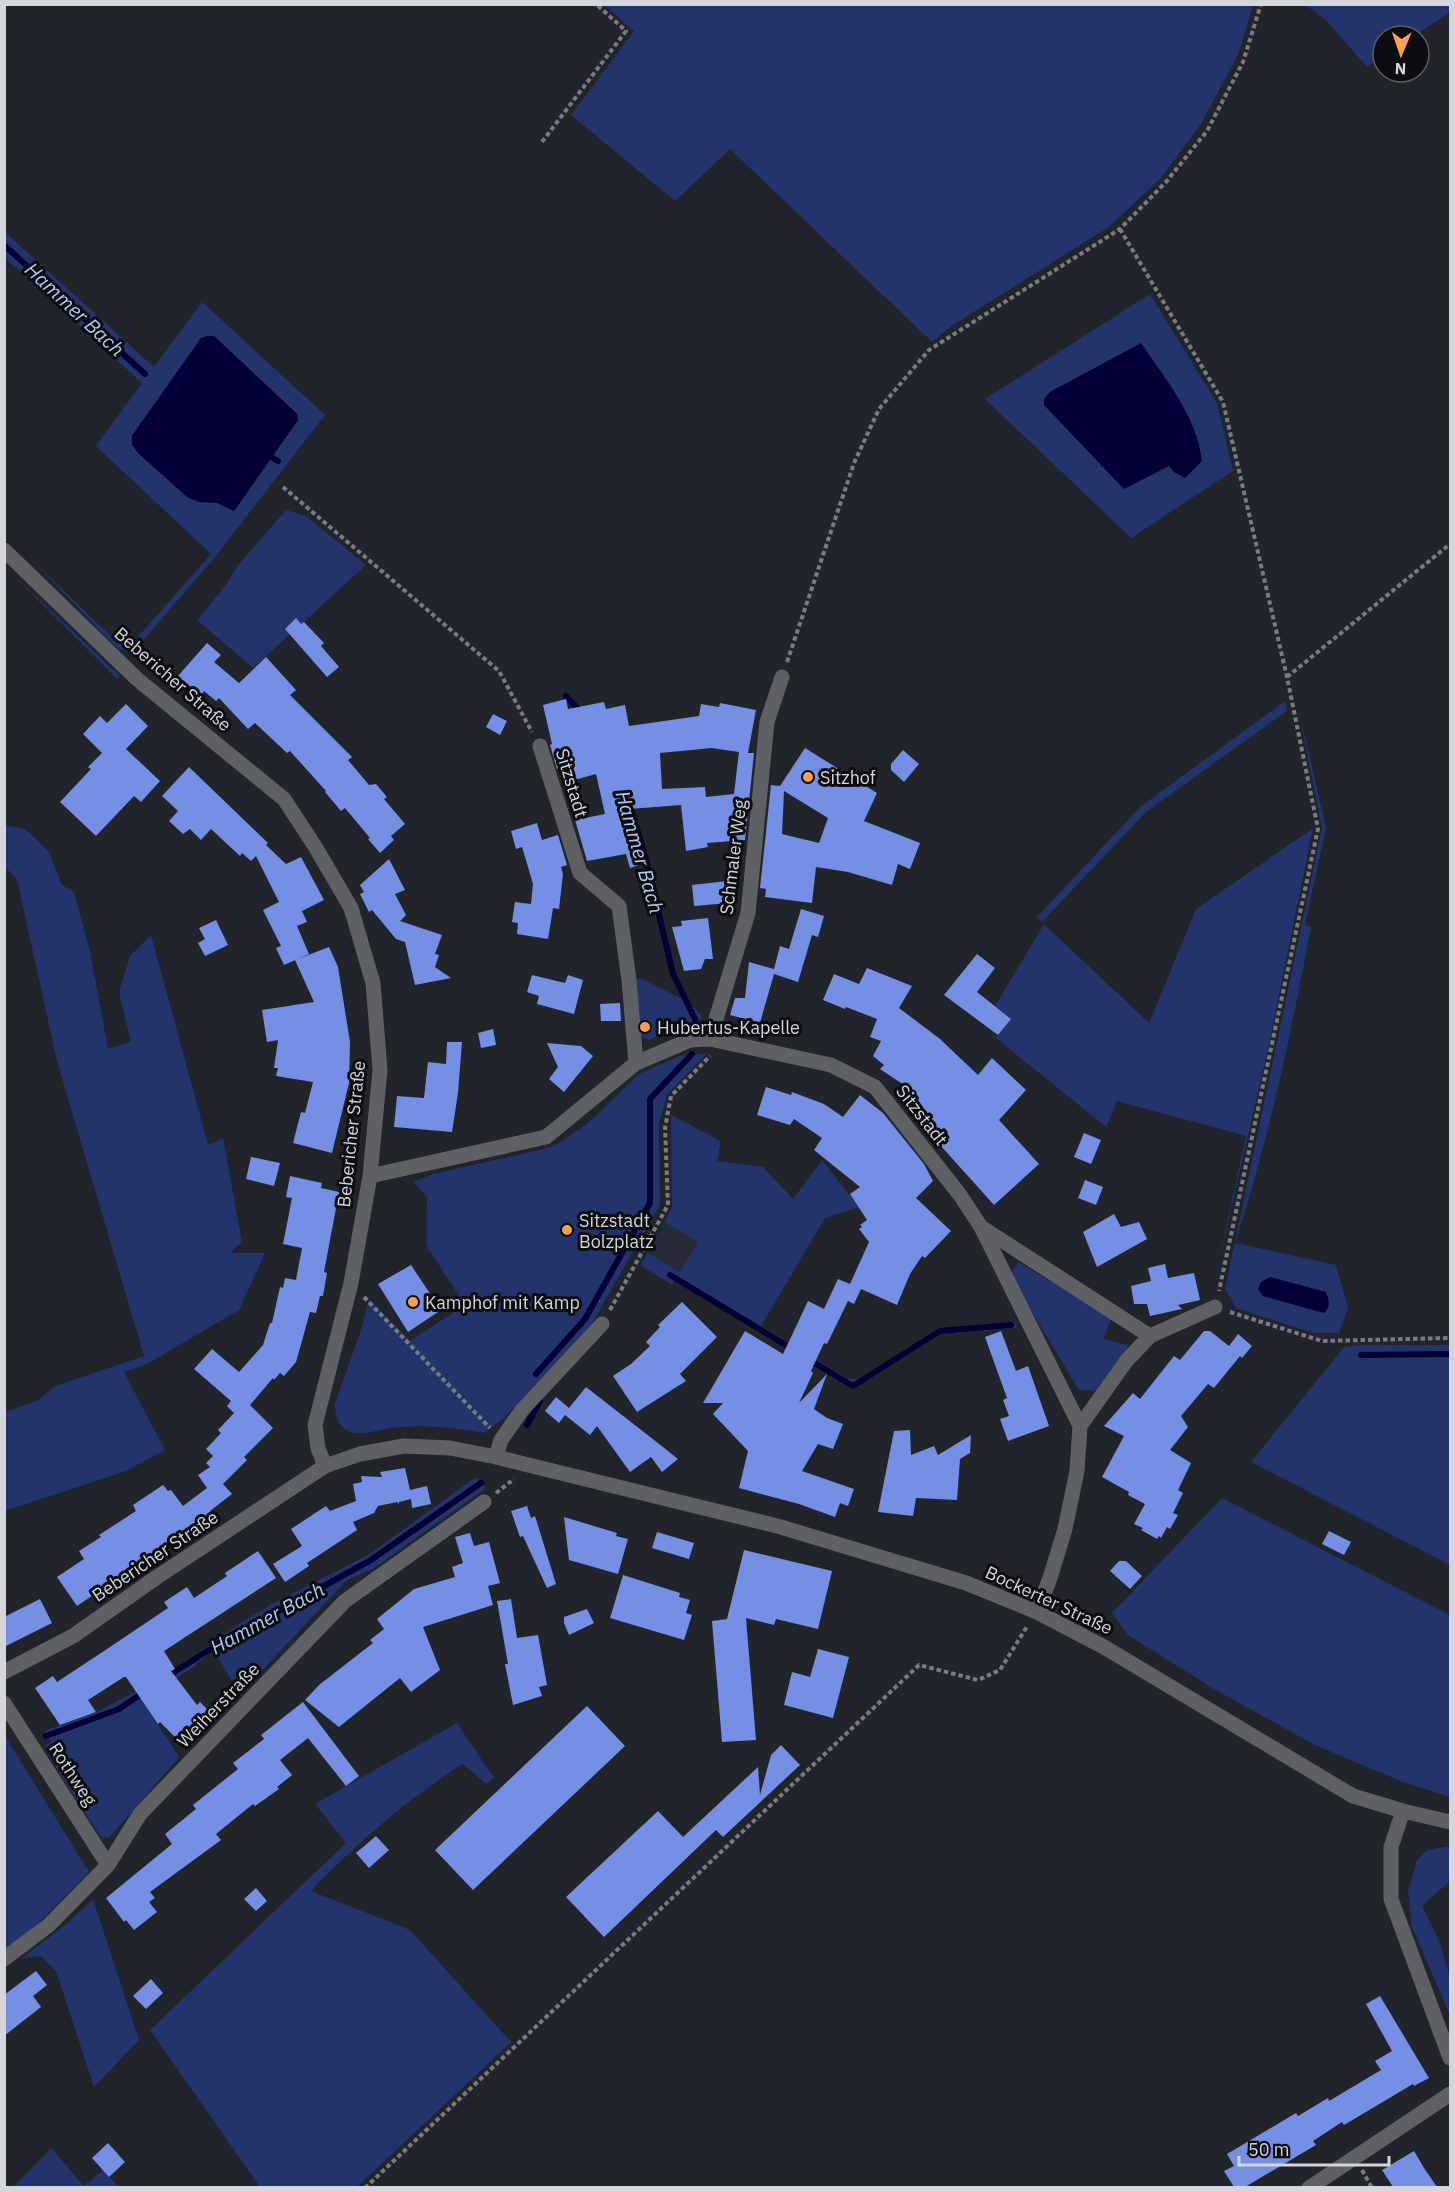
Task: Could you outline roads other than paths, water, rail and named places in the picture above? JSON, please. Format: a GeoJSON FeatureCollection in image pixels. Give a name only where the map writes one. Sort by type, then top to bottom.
{"type":"FeatureCollection","features":[{"type":"Feature","properties":{"kind":"street","name":"Bebericher Straße"},"geometry":{"type":"LineString","coordinates":[[4,550],[137,679],[285,799],[351,908],[373,983],[380,1070],[370,1176],[351,1284],[315,1425],[318,1448],[324,1466]]}},
{"type":"Feature","properties":{"kind":"street","name":"Schmaler Weg"},"geometry":{"type":"LineString","coordinates":[[710,1039],[748,913],[767,722],[782,677]]}},
{"type":"Feature","properties":{"kind":"street","name":"Sitzstadt"},"geometry":{"type":"LineString","coordinates":[[540,746],[580,873],[619,906],[629,980],[636,1063]]}},
{"type":"Feature","properties":{"kind":"street","name":"Sitzstadt"},"geometry":{"type":"LineString","coordinates":[[370,1176],[546,1137],[636,1063],[690,1040],[710,1039],[831,1065],[875,1087],[960,1195],[981,1227],[1080,1426]]}},
{"type":"Feature","properties":{"kind":"street","name":"Sitzstadt"},"geometry":{"type":"LineString","coordinates":[[981,1227],[1150,1336]]}},
{"type":"Feature","properties":{"kind":"street"},"geometry":{"type":"LineString","coordinates":[[1037,1612],[1065,1529],[1077,1471],[1080,1426],[1127,1359],[1150,1336],[1215,1307]]}},
{"type":"Feature","properties":{"kind":"street"},"geometry":{"type":"LineString","coordinates":[[496,1457],[501,1440],[522,1410],[602,1324]]}},
{"type":"Feature","properties":{"kind":"street","name":"Bebericher Straße"},"geometry":{"type":"LineString","coordinates":[[4,1672],[74,1636],[324,1466],[360,1454],[404,1446],[450,1448],[531,1466]]}},
{"type":"Feature","properties":{"kind":"street","name":"Bockerter Straße"},"geometry":{"type":"LineString","coordinates":[[531,1466],[781,1527],[966,1583],[1037,1612],[1104,1647],[1353,1796],[1450,1822]]}},
{"type":"Feature","properties":{"kind":"street","name":"Weiherstraße"},"geometry":{"type":"LineString","coordinates":[[4,1959],[49,1925],[108,1865],[140,1814],[345,1601],[483,1502]]}},
{"type":"Feature","properties":{"kind":"street","name":"Rothweg"},"geometry":{"type":"LineString","coordinates":[[4,1704],[108,1865]]}},
{"type":"Feature","properties":{"kind":"street"},"geometry":{"type":"LineString","coordinates":[[1403,1811],[1391,1847],[1391,1899],[1450,2058]]}},
{"type":"Feature","properties":{"kind":"street"},"geometry":{"type":"LineString","coordinates":[[1309,2187],[1450,2094]]}},
{"type":"Feature","properties":{"kind":"waterway","name":"Hammer Bach"},"geometry":{"type":"LineString","coordinates":[[4,245],[145,374]]}},
{"type":"Feature","properties":{"kind":"waterway","name":"Hammer Bach"},"geometry":{"type":"LineString","coordinates":[[265,453],[278,461]]}},
{"type":"Feature","properties":{"kind":"waterway","name":"Hammer Bach"},"geometry":{"type":"LineString","coordinates":[[566,696],[582,713]]}},
{"type":"Feature","properties":{"kind":"waterway","name":"Hammer Bach"},"geometry":{"type":"LineString","coordinates":[[629,803],[644,852],[673,974],[695,1019]]}},
{"type":"Feature","properties":{"kind":"waterway","name":"Hammer Bach"},"geometry":{"type":"LineString","coordinates":[[536,1374],[585,1319],[650,1203],[650,1099],[692,1054]]}},
{"type":"Feature","properties":{"kind":"waterway"},"geometry":{"type":"LineString","coordinates":[[670,1275],[794,1350]]}},
{"type":"Feature","properties":{"kind":"waterway"},"geometry":{"type":"LineString","coordinates":[[808,1359],[853,1386],[940,1331],[1011,1325]]}},
{"type":"Feature","properties":{"kind":"waterway"},"geometry":{"type":"LineString","coordinates":[[1361,1355],[1450,1354]]}},
{"type":"Feature","properties":{"kind":"waterway","name":"Hammer Bach"},"geometry":{"type":"LineString","coordinates":[[527,1425],[540,1401]]}},
{"type":"Feature","properties":{"kind":"waterway","name":"Hammer Bach"},"geometry":{"type":"LineString","coordinates":[[168,1676],[215,1646],[371,1560],[481,1483]]}},
{"type":"Feature","properties":{"kind":"waterway","name":"Hammer Bach"},"geometry":{"type":"LineString","coordinates":[[46,1736],[119,1709],[144,1692]]}},
{"type":"Feature","properties":{"kind":"place","name":"Sitzhof"},"geometry":{"type":"Point","coordinates":[808,777]}},
{"type":"Feature","properties":{"kind":"place","name":"Hubertus-Kapelle"},"geometry":{"type":"Point","coordinates":[645,1027]}},
{"type":"Feature","properties":{"kind":"place","name":"Sitzstadt Bolzplatz"},"geometry":{"type":"Point","coordinates":[567,1230]}},
{"type":"Feature","properties":{"kind":"place","name":"Kamphof mit Kamp"},"geometry":{"type":"Point","coordinates":[413,1302]}}]}
